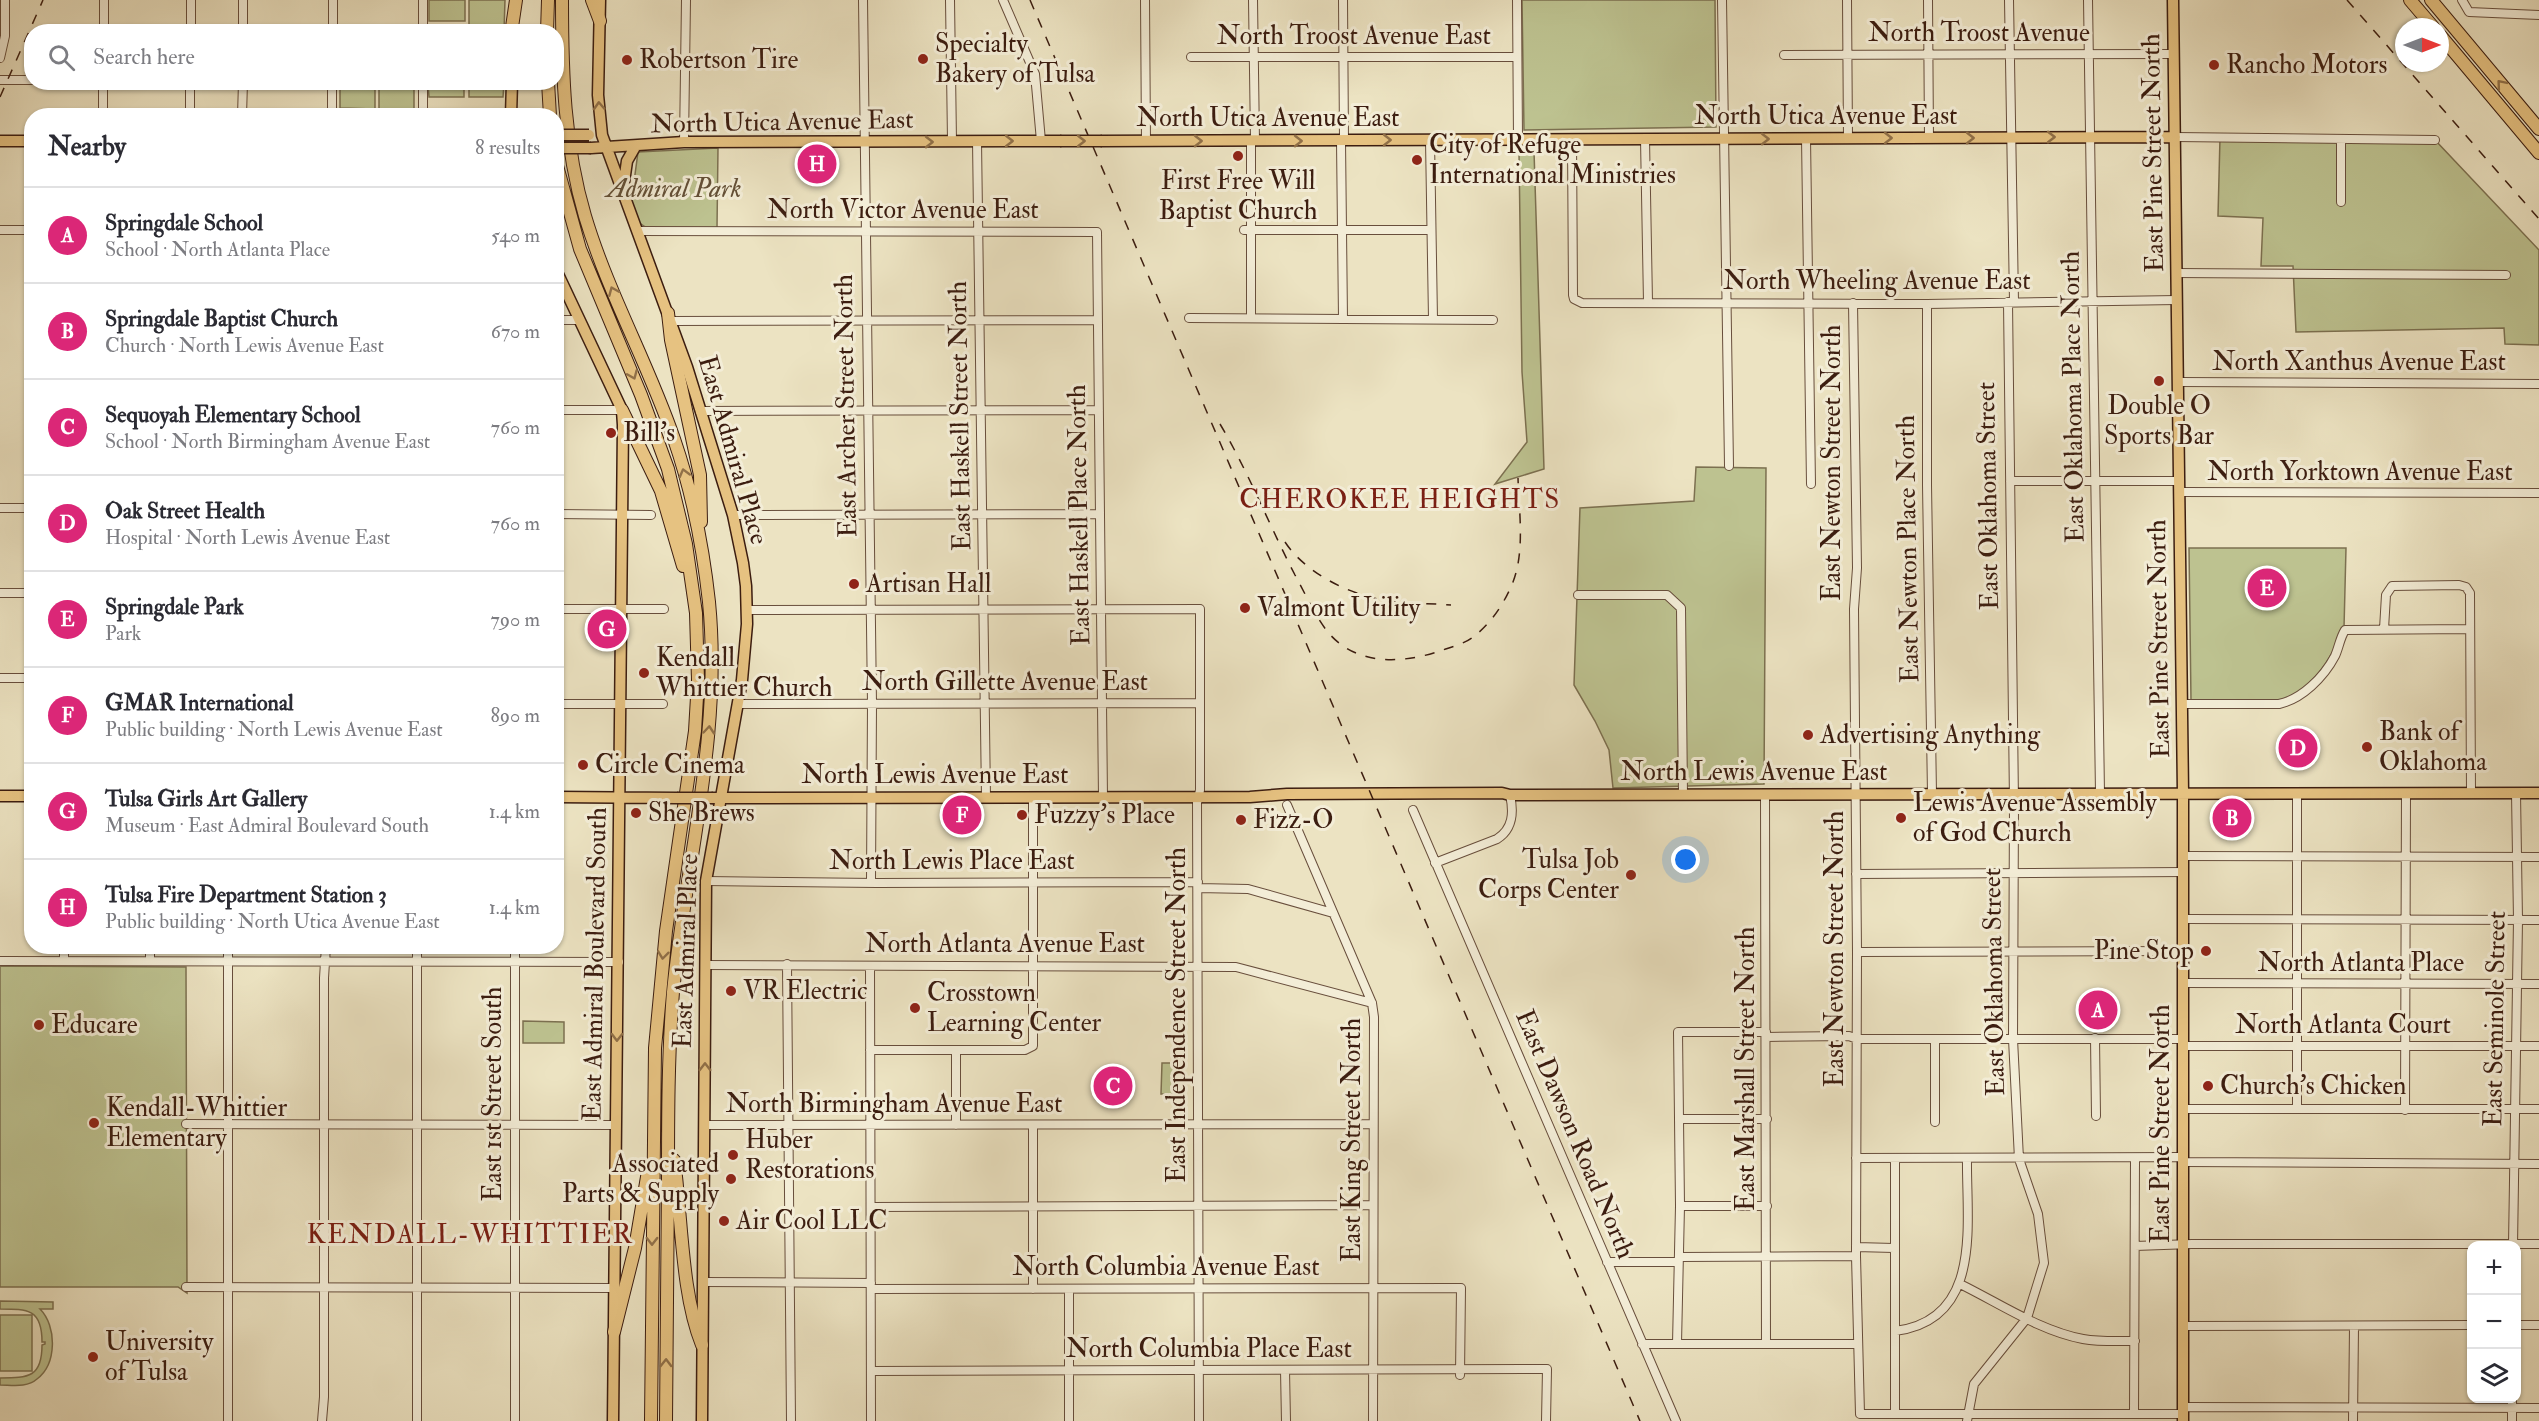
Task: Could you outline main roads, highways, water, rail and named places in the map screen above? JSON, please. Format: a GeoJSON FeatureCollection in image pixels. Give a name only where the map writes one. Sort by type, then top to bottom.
{"type":"FeatureCollection","features":[{"type":"Feature","properties":{"kind":"highway"},"geometry":{"type":"LineString","coordinates":[[513,24],[516,0]]}},
{"type":"Feature","properties":{"kind":"highway"},"geometry":{"type":"LineString","coordinates":[[548,0],[548,24]]}},
{"type":"Feature","properties":{"kind":"highway"},"geometry":{"type":"LineString","coordinates":[[562,0],[562,24]]}},
{"type":"Feature","properties":{"kind":"highway"},"geometry":{"type":"LineString","coordinates":[[592,0],[600,21]]}},
{"type":"Feature","properties":{"kind":"highway"},"geometry":{"type":"LineString","coordinates":[[2410,0],[2425,18]]}},
{"type":"Feature","properties":{"kind":"highway"},"geometry":{"type":"LineString","coordinates":[[2431,0],[2539,129]]}},
{"type":"Feature","properties":{"kind":"highway"},"geometry":{"type":"LineString","coordinates":[[2449,46],[2539,153]]}},
{"type":"Feature","properties":{"kind":"highway"},"geometry":{"type":"LineString","coordinates":[[548,90],[550,108]]}},
{"type":"Feature","properties":{"kind":"highway"},"geometry":{"type":"LineString","coordinates":[[564,90],[564,108]]}},
{"type":"Feature","properties":{"kind":"highway"},"geometry":{"type":"LineString","coordinates":[[564,110],[576,186],[600,261],[674,439],[691,498],[702,550]]}},
{"type":"Feature","properties":{"kind":"highway"},"geometry":{"type":"LineString","coordinates":[[564,191],[580,249],[641,395],[668,469],[686,544],[696,614],[698,680],[695,731],[660,976],[655,1048],[651,1421]]}},
{"type":"Feature","properties":{"kind":"highway"},"geometry":{"type":"LineString","coordinates":[[666,1421],[670,1033],[677,954],[711,714],[711,630],[702,550],[700,476],[671,340],[669,317]]}},
{"type":"Feature","properties":{"kind":"highway"},"geometry":{"type":"LineString","coordinates":[[622,410],[631,424],[667,506],[696,614]]}},
{"type":"Feature","properties":{"kind":"highway"},"geometry":{"type":"LineString","coordinates":[[668,1113],[686,1270],[695,1328],[702,1345]]}},
{"type":"Feature","properties":{"kind":"highway"},"geometry":{"type":"LineString","coordinates":[[614,1332],[635,1248],[654,1141]]}},
{"type":"Feature","properties":{"kind":"main road"},"geometry":{"type":"LineString","coordinates":[[511,0],[512,24]]}},
{"type":"Feature","properties":{"kind":"main road"},"geometry":{"type":"LineString","coordinates":[[600,0],[598,95],[602,135],[606,148]]}},
{"type":"Feature","properties":{"kind":"main road","name":"East Pine Street North"},"geometry":{"type":"LineString","coordinates":[[2173,0],[2184,872],[2183,1414]]}},
{"type":"Feature","properties":{"kind":"main road"},"geometry":{"type":"LineString","coordinates":[[511,108],[512,90]]}},
{"type":"Feature","properties":{"kind":"main road"},"geometry":{"type":"LineString","coordinates":[[564,135],[602,135]]}},
{"type":"Feature","properties":{"kind":"main road","name":"North Utica Avenue East"},"geometry":{"type":"LineString","coordinates":[[564,148],[635,147],[684,142],[2175,137]]}},
{"type":"Feature","properties":{"kind":"main road"},"geometry":{"type":"LineString","coordinates":[[0,141],[24,141]]}},
{"type":"Feature","properties":{"kind":"main road"},"geometry":{"type":"LineString","coordinates":[[622,192],[627,161],[635,147]]}},
{"type":"Feature","properties":{"kind":"main road","name":"East Admiral Place"},"geometry":{"type":"LineString","coordinates":[[606,148],[669,317],[732,515],[743,563],[747,610],[746,647],[738,704],[717,798],[706,881],[702,1421]]}},
{"type":"Feature","properties":{"kind":"main road","name":"East Admiral Boulevard South"},"geometry":{"type":"LineString","coordinates":[[564,287],[622,410],[614,1421]]}},
{"type":"Feature","properties":{"kind":"main road","name":"North Lewis Avenue East"},"geometry":{"type":"LineString","coordinates":[[564,797],[871,799],[1250,797],[1362,793],[1765,795],[2539,793]]}},
{"type":"Feature","properties":{"kind":"main road"},"geometry":{"type":"LineString","coordinates":[[0,796],[24,796]]}},
{"type":"Feature","properties":{"kind":"railway"},"geometry":{"type":"LineString","coordinates":[[32,24],[43,0]]}},
{"type":"Feature","properties":{"kind":"railway"},"geometry":{"type":"LineString","coordinates":[[1030,0],[1640,1421]]}},
{"type":"Feature","properties":{"kind":"railway"},"geometry":{"type":"LineString","coordinates":[[2347,0],[2539,219]]}},
{"type":"Feature","properties":{"kind":"railway"},"geometry":{"type":"LineString","coordinates":[[0,97],[24,43]]}},
{"type":"Feature","properties":{"kind":"railway"},"geometry":{"type":"LineString","coordinates":[[1220,424],[1322,624],[1338,642],[1351,651],[1379,659],[1410,658],[1466,642],[1480,632],[1497,612],[1517,570],[1520,531],[1518,478]]}},
{"type":"Feature","properties":{"kind":"railway"},"geometry":{"type":"LineString","coordinates":[[1285,542],[1314,571],[1339,586],[1365,596],[1405,603],[1451,605]]}},
{"type":"Feature","properties":{"kind":"place","name":"Specialty Bakery of Tulsa"},"geometry":{"type":"Point","coordinates":[923,59]}},
{"type":"Feature","properties":{"kind":"place","name":"Robertson Tire"},"geometry":{"type":"Point","coordinates":[627,60]}},
{"type":"Feature","properties":{"kind":"place","name":"Rancho Motors"},"geometry":{"type":"Point","coordinates":[2214,65]}},
{"type":"Feature","properties":{"kind":"place","name":"First Free Will Baptist Church"},"geometry":{"type":"Point","coordinates":[1238,156]}},
{"type":"Feature","properties":{"kind":"place","name":"City of Refuge International Ministries"},"geometry":{"type":"Point","coordinates":[1417,160]}},
{"type":"Feature","properties":{"kind":"place","name":"Tulsa Fire Department Station 3"},"geometry":{"type":"Point","coordinates":[817,164]}},
{"type":"Feature","properties":{"kind":"place","name":"Double O Sports Bar"},"geometry":{"type":"Point","coordinates":[2159,381]}},
{"type":"Feature","properties":{"kind":"place","name":"Bill's"},"geometry":{"type":"Point","coordinates":[611,433]}},
{"type":"Feature","properties":{"kind":"place","name":"Artisan Hall"},"geometry":{"type":"Point","coordinates":[854,584]}},
{"type":"Feature","properties":{"kind":"place","name":"Springdale Park"},"geometry":{"type":"Point","coordinates":[2267,588]}},
{"type":"Feature","properties":{"kind":"place","name":"Valmont Utility"},"geometry":{"type":"Point","coordinates":[1245,608]}},
{"type":"Feature","properties":{"kind":"place","name":"Tulsa Girls Art Gallery"},"geometry":{"type":"Point","coordinates":[607,629]}},
{"type":"Feature","properties":{"kind":"place","name":"Kendall Whittier Church"},"geometry":{"type":"Point","coordinates":[644,673]}},
{"type":"Feature","properties":{"kind":"place","name":"Advertising Anything"},"geometry":{"type":"Point","coordinates":[1808,735]}},
{"type":"Feature","properties":{"kind":"place","name":"Bank of Oklahoma"},"geometry":{"type":"Point","coordinates":[2367,747]}},
{"type":"Feature","properties":{"kind":"place","name":"Oak Street Health"},"geometry":{"type":"Point","coordinates":[2298,748]}},
{"type":"Feature","properties":{"kind":"place","name":"Circle Cinema"},"geometry":{"type":"Point","coordinates":[583,765]}},
{"type":"Feature","properties":{"kind":"place","name":"She Brews"},"geometry":{"type":"Point","coordinates":[636,813]}},
{"type":"Feature","properties":{"kind":"place","name":"GMAR International"},"geometry":{"type":"Point","coordinates":[962,815]}},
{"type":"Feature","properties":{"kind":"place","name":"Fuzzy's Place"},"geometry":{"type":"Point","coordinates":[1022,815]}},
{"type":"Feature","properties":{"kind":"place","name":"Lewis Avenue Assembly of God Church"},"geometry":{"type":"Point","coordinates":[1901,818]}},
{"type":"Feature","properties":{"kind":"place","name":"Springdale Baptist Church"},"geometry":{"type":"Point","coordinates":[2232,818]}},
{"type":"Feature","properties":{"kind":"place","name":"Fizz-O"},"geometry":{"type":"Point","coordinates":[1241,820]}},
{"type":"Feature","properties":{"kind":"place","name":"Tulsa Job Corps Center"},"geometry":{"type":"Point","coordinates":[1631,875]}},
{"type":"Feature","properties":{"kind":"place","name":"Pine Stop"},"geometry":{"type":"Point","coordinates":[2206,951]}},
{"type":"Feature","properties":{"kind":"place","name":"VR Electric"},"geometry":{"type":"Point","coordinates":[731,991]}},
{"type":"Feature","properties":{"kind":"place","name":"Crosstown Learning Center"},"geometry":{"type":"Point","coordinates":[915,1008]}},
{"type":"Feature","properties":{"kind":"place","name":"Springdale School"},"geometry":{"type":"Point","coordinates":[2098,1010]}},
{"type":"Feature","properties":{"kind":"place","name":"Educare"},"geometry":{"type":"Point","coordinates":[39,1025]}},
{"type":"Feature","properties":{"kind":"place","name":"Sequoyah Elementary School"},"geometry":{"type":"Point","coordinates":[1113,1086]}},
{"type":"Feature","properties":{"kind":"place","name":"Church's Chicken"},"geometry":{"type":"Point","coordinates":[2208,1086]}},
{"type":"Feature","properties":{"kind":"place","name":"Kendall-Whittier Elementary"},"geometry":{"type":"Point","coordinates":[94,1123]}},
{"type":"Feature","properties":{"kind":"place","name":"Huber Restorations"},"geometry":{"type":"Point","coordinates":[733,1155]}},
{"type":"Feature","properties":{"kind":"place","name":"Associated Parts & Supply"},"geometry":{"type":"Point","coordinates":[731,1179]}},
{"type":"Feature","properties":{"kind":"place","name":"Air Cool LLC"},"geometry":{"type":"Point","coordinates":[724,1221]}},
{"type":"Feature","properties":{"kind":"place","name":"University of Tulsa"},"geometry":{"type":"Point","coordinates":[93,1357]}},
{"type":"Feature","properties":{"kind":"district","name":"CHEROKEE HEIGHTS"},"geometry":{"type":"Point","coordinates":[1400,499]}},
{"type":"Feature","properties":{"kind":"district","name":"KENDALL-WHITTIER"},"geometry":{"type":"Point","coordinates":[470,1234]}},
{"type":"Feature","properties":{"kind":"park label","name":"Admiral Park"},"geometry":{"type":"Point","coordinates":[674,189]}}]}
